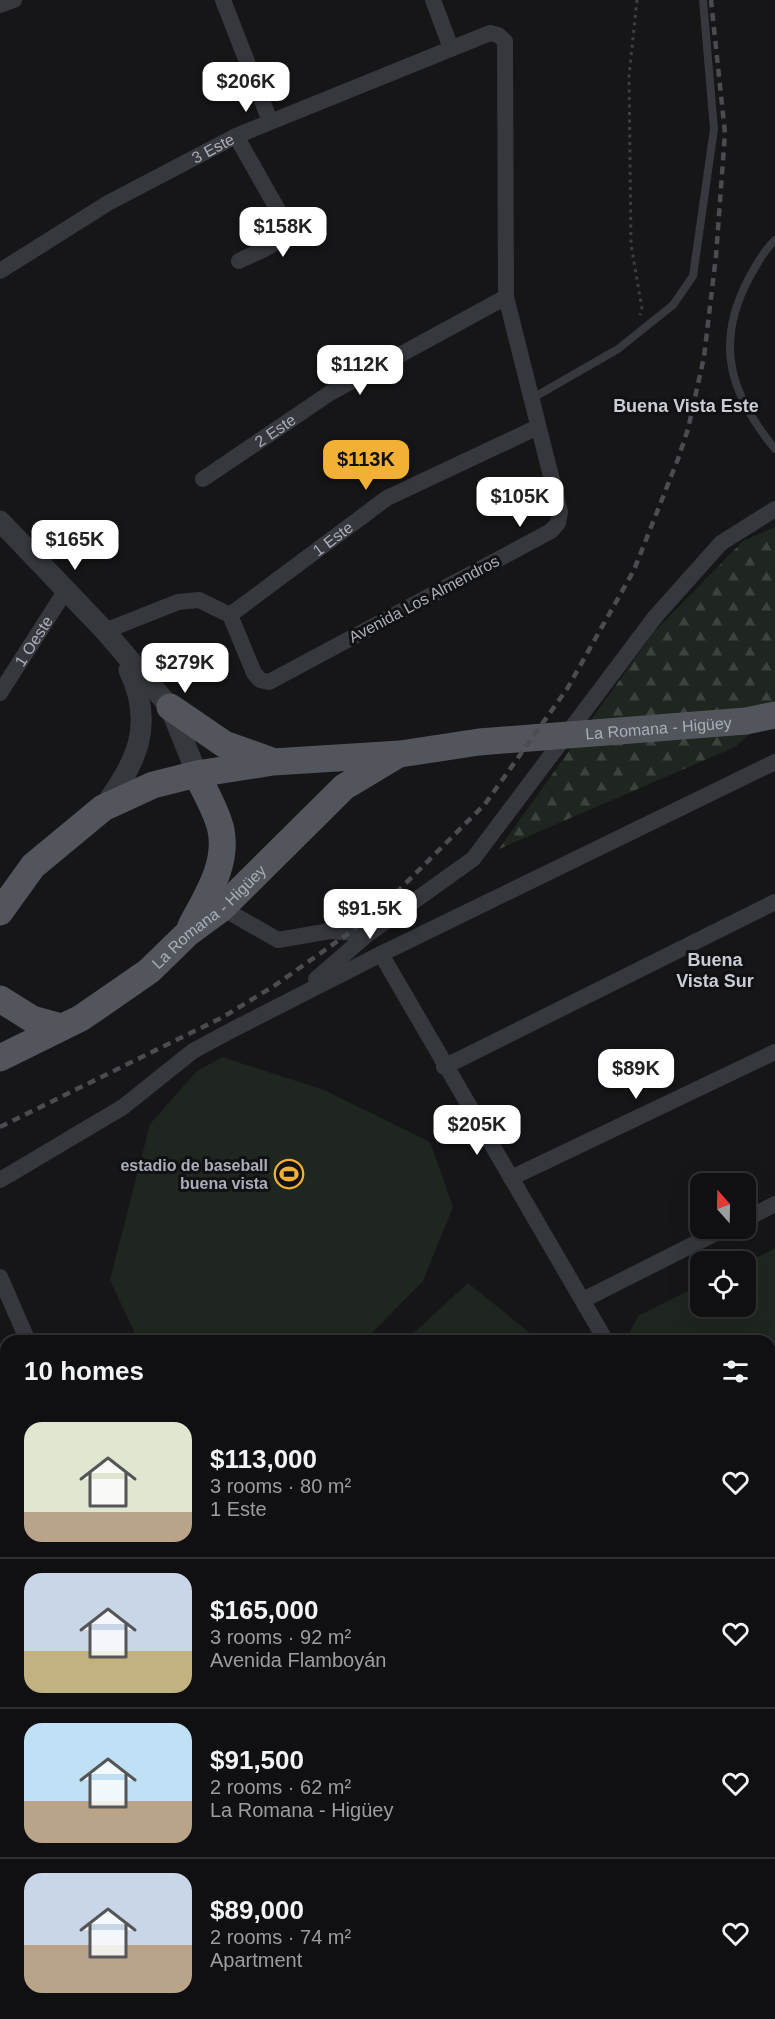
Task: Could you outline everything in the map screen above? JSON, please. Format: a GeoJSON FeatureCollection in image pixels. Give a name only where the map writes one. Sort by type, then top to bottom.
{"type":"FeatureCollection","features":[{"type":"Feature","properties":{"kind":"main road"},"geometry":{"type":"LineString","coordinates":[[170,707],[224,744],[273,762]]}},
{"type":"Feature","properties":{"kind":"main road","name":"La Romana - Higüey"},"geometry":{"type":"LineString","coordinates":[[0,912],[33,866],[103,808],[153,785],[197,774],[273,762],[400,754],[479,742],[746,721],[775,715]]}},
{"type":"Feature","properties":{"kind":"main road","name":"La Romana - Higüey"},"geometry":{"type":"LineString","coordinates":[[0,1058],[81,1018],[149,971],[188,933],[222,908],[344,787],[400,754]]}},
{"type":"Feature","properties":{"kind":"main road"},"geometry":{"type":"LineString","coordinates":[[188,933],[215,880],[223,853],[221,829],[197,774]]}},
{"type":"Feature","properties":{"kind":"main road"},"geometry":{"type":"LineString","coordinates":[[0,999],[32,1019],[61,1027]]}},
{"type":"Feature","properties":{"kind":"street"},"geometry":{"type":"LineString","coordinates":[[0,5],[14,0]]}},
{"type":"Feature","properties":{"kind":"street"},"geometry":{"type":"LineString","coordinates":[[223,0],[270,121]]}},
{"type":"Feature","properties":{"kind":"street"},"geometry":{"type":"LineString","coordinates":[[433,0],[451,48]]}},
{"type":"Feature","properties":{"kind":"street","name":"3 Este"},"geometry":{"type":"LineString","coordinates":[[0,271],[108,203],[236,136],[490,33],[505,40]]}},
{"type":"Feature","properties":{"kind":"street","name":"Avenida Los Almendros"},"geometry":{"type":"LineString","coordinates":[[230,615],[254,673],[260,680],[269,682],[551,531],[558,523],[560,512],[506,297],[505,40]]}},
{"type":"Feature","properties":{"kind":"street"},"geometry":{"type":"LineString","coordinates":[[236,136],[287,226],[286,233],[279,240],[239,261]]}},
{"type":"Feature","properties":{"kind":"street","name":"2 Este"},"geometry":{"type":"LineString","coordinates":[[203,479],[330,393],[506,297]]}},
{"type":"Feature","properties":{"kind":"street","name":"1 Este"},"geometry":{"type":"LineString","coordinates":[[230,615],[387,498],[538,427]]}},
{"type":"Feature","properties":{"kind":"street"},"geometry":{"type":"LineString","coordinates":[[297,995],[368,934],[473,859],[655,617],[721,543],[775,508]]}},
{"type":"Feature","properties":{"kind":"street"},"geometry":{"type":"LineString","coordinates":[[0,521],[105,631],[170,707],[197,774]]}},
{"type":"Feature","properties":{"kind":"street","name":"1 Oeste"},"geometry":{"type":"LineString","coordinates":[[0,693],[66,591]]}},
{"type":"Feature","properties":{"kind":"street"},"geometry":{"type":"LineString","coordinates":[[105,631],[178,602],[199,600],[230,615]]}},
{"type":"Feature","properties":{"kind":"street"},"geometry":{"type":"LineString","coordinates":[[103,808],[137,753],[141,726],[140,693],[118,648]]}},
{"type":"Feature","properties":{"kind":"street"},"geometry":{"type":"LineString","coordinates":[[0,1179],[123,1107],[193,1051],[297,995],[775,762]]}},
{"type":"Feature","properties":{"kind":"street"},"geometry":{"type":"LineString","coordinates":[[444,1067],[775,902]]}},
{"type":"Feature","properties":{"kind":"street"},"geometry":{"type":"LineString","coordinates":[[222,908],[278,940],[330,931],[368,934]]}},
{"type":"Feature","properties":{"kind":"street"},"geometry":{"type":"LineString","coordinates":[[381,954],[444,1067],[603,1335]]}},
{"type":"Feature","properties":{"kind":"street"},"geometry":{"type":"LineString","coordinates":[[511,1178],[775,1052]]}},
{"type":"Feature","properties":{"kind":"street"},"geometry":{"type":"LineString","coordinates":[[756,1214],[775,1204]]}},
{"type":"Feature","properties":{"kind":"street"},"geometry":{"type":"LineString","coordinates":[[583,1300],[704,1239]]}},
{"type":"Feature","properties":{"kind":"street"},"geometry":{"type":"LineString","coordinates":[[0,1277],[25,1335]]}},
{"type":"Feature","properties":{"kind":"lane"},"geometry":{"type":"LineString","coordinates":[[531,399],[618,349],[673,305],[693,276],[714,129],[703,0]]}},
{"type":"Feature","properties":{"kind":"lane"},"geometry":{"type":"LineString","coordinates":[[775,240],[764,251],[739,297],[728,344],[735,383],[756,425],[775,448]]}},
{"type":"Feature","properties":{"kind":"path"},"geometry":{"type":"LineString","coordinates":[[637,0],[629,76],[631,244],[642,309],[638,324]]}},
{"type":"Feature","properties":{"kind":"green space"},"geometry":{"type":"Polygon","coordinates":[[[775,527],[775,710],[735,747],[499,849],[654,632],[743,541],[775,527]]]}},
{"type":"Feature","properties":{"kind":"green space","name":"estadio de baseball buena vista"},"geometry":{"type":"Polygon","coordinates":[[[222,1057],[324,1090],[430,1142],[453,1207],[423,1281],[370,1335],[135,1334],[110,1280],[150,1124],[196,1072],[222,1057]]]}},
{"type":"Feature","properties":{"kind":"green space"},"geometry":{"type":"Polygon","coordinates":[[[775,1248],[775,1335],[628,1335],[638,1316],[690,1290],[690,1317],[756,1317],[756,1258],[775,1248]]]}},
{"type":"Feature","properties":{"kind":"green space"},"geometry":{"type":"Polygon","coordinates":[[[468,1283],[533,1335],[412,1335],[468,1283]]]}},
{"type":"Feature","properties":{"kind":"railway"},"geometry":{"type":"LineString","coordinates":[[0,1127],[223,1017],[274,986],[349,933],[382,907],[485,804],[567,689],[634,570],[688,429],[704,357],[716,256],[725,133],[711,0]]}},
{"type":"Feature","properties":{"kind":"place","name":"estadio de baseball buena vista"},"geometry":{"type":"Point","coordinates":[289,1174]}},
{"type":"Feature","properties":{"kind":"district","name":"Buena Vista Este"},"geometry":{"type":"Point","coordinates":[686,406]}},
{"type":"Feature","properties":{"kind":"district","name":"Buena Vista Sur"},"geometry":{"type":"Point","coordinates":[715,970]}}]}
